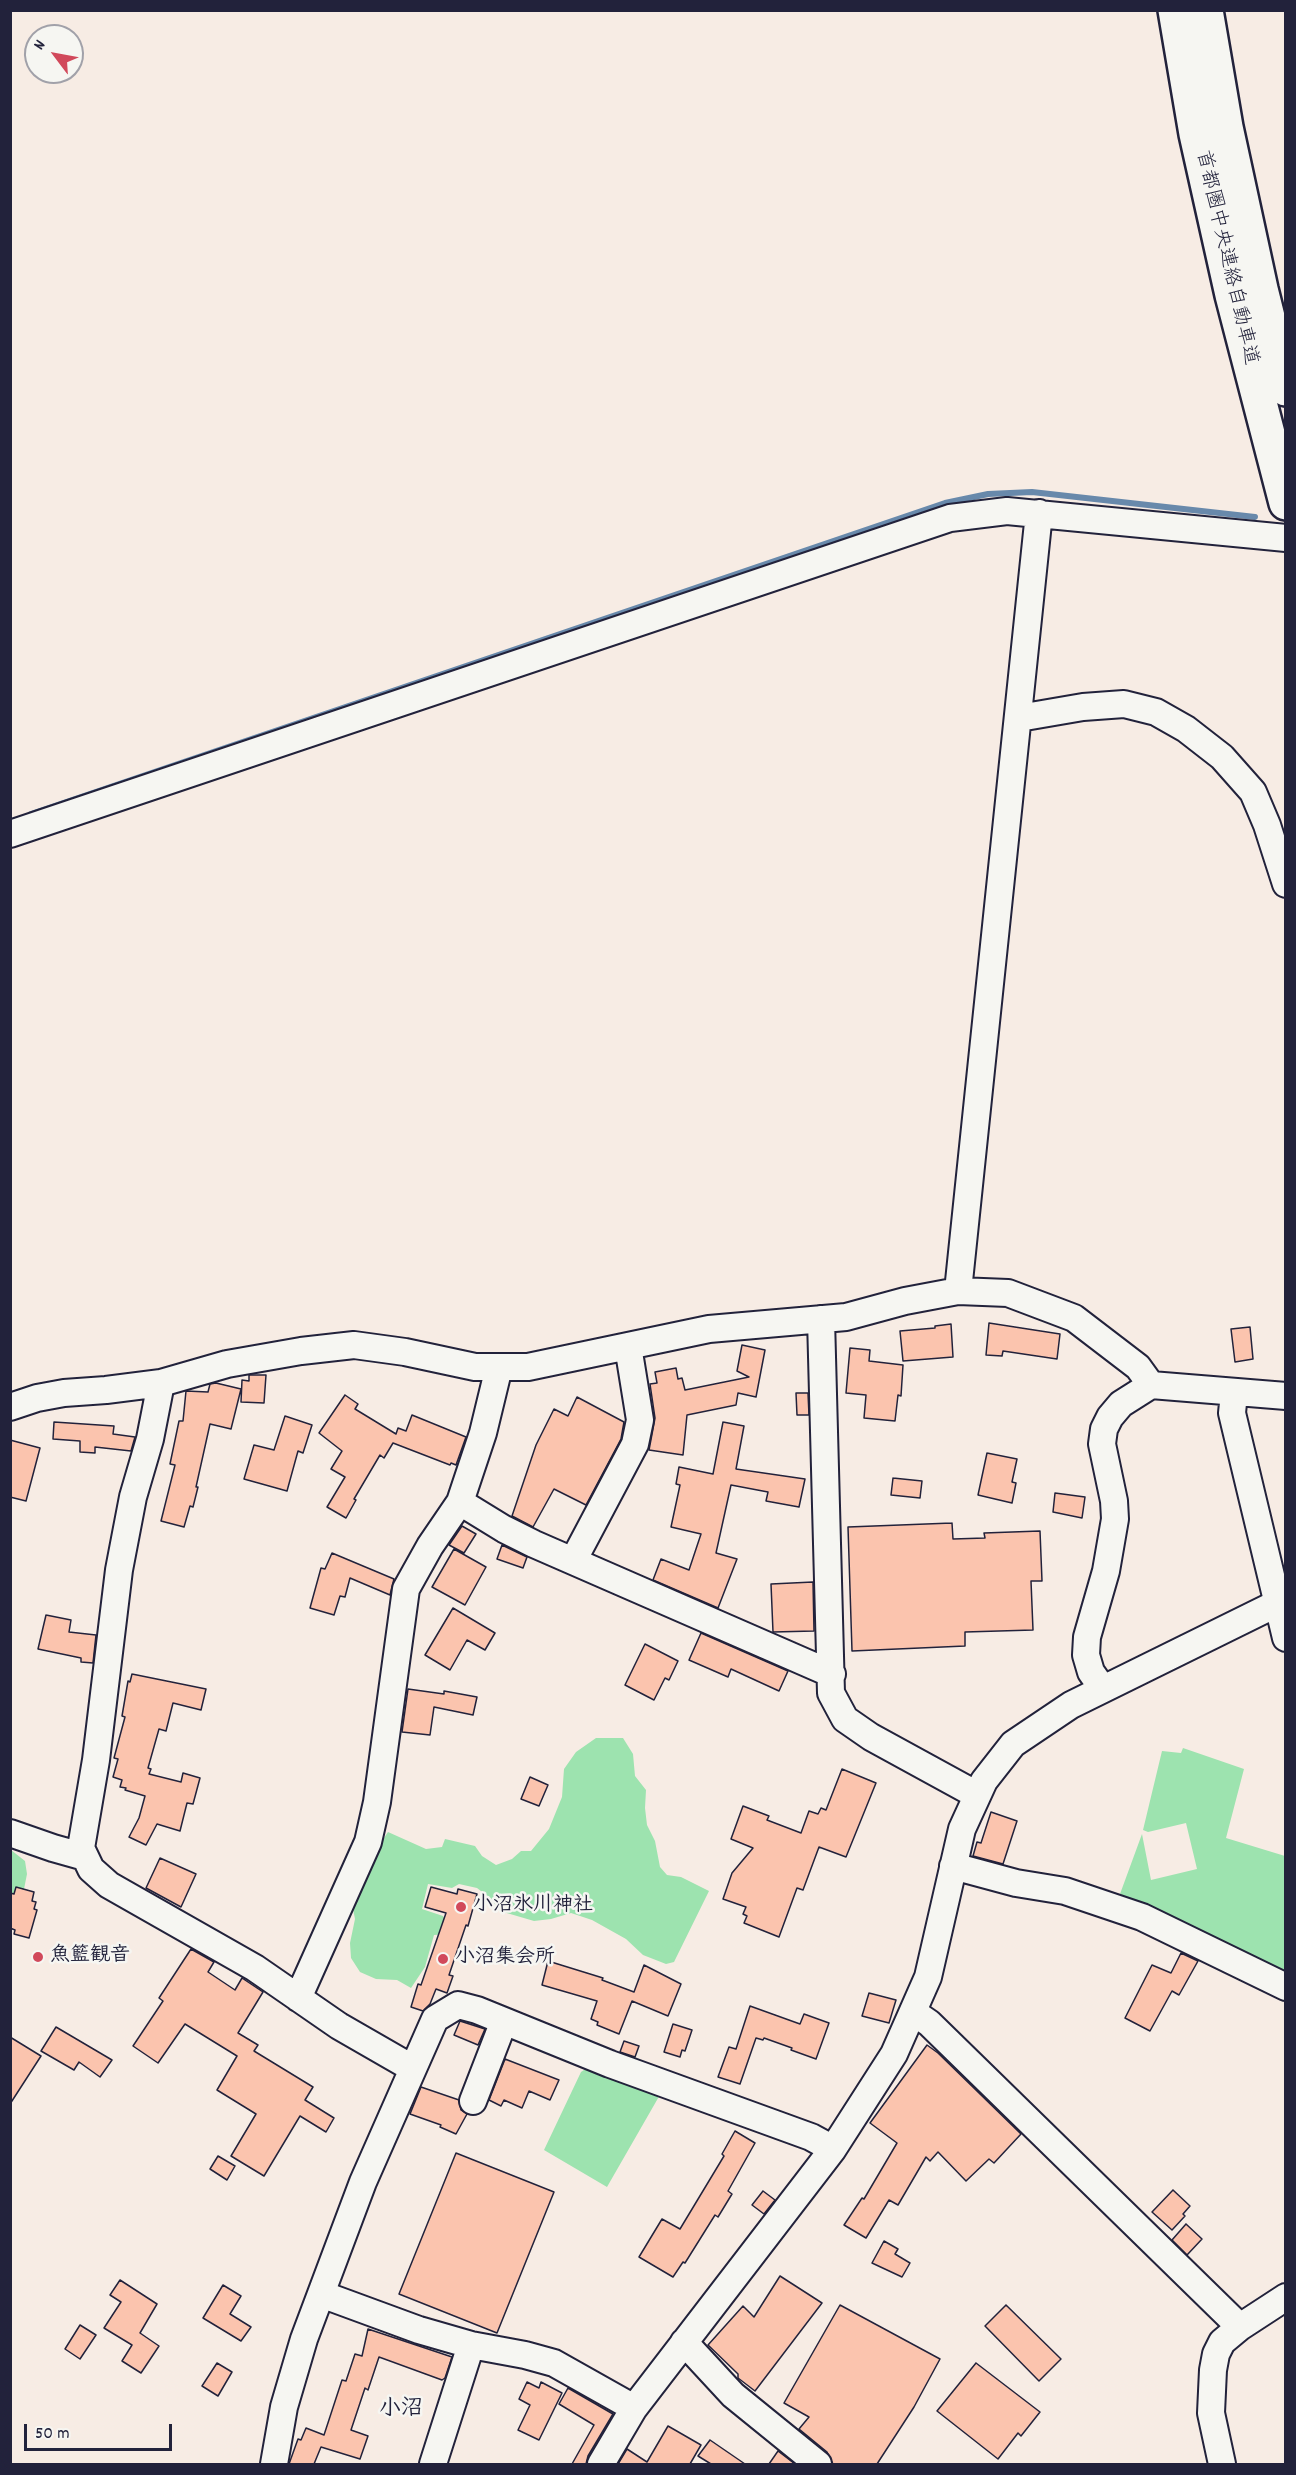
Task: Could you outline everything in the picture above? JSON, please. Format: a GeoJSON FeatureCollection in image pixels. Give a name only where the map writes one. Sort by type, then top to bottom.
{"type":"FeatureCollection","features":[{"type":"Feature","properties":{"kind":"highway","name":"首都圏中央連絡自動車道"},"geometry":{"type":"LineString","coordinates":[[1174,10],[1196,134],[1214,214],[1286,503]]}},
{"type":"Feature","properties":{"kind":"highway","name":"首都圏中央連絡自動車道"},"geometry":{"type":"LineString","coordinates":[[1206,10],[1228,139],[1286,389]]}},
{"type":"Feature","properties":{"kind":"street"},"geometry":{"type":"LineString","coordinates":[[10,834],[950,518],[1007,511],[1286,538]]}},
{"type":"Feature","properties":{"kind":"street"},"geometry":{"type":"LineString","coordinates":[[958,1291],[1039,513]]}},
{"type":"Feature","properties":{"kind":"street"},"geometry":{"type":"LineString","coordinates":[[1019,718],[1083,706],[1125,704],[1156,712],[1186,729],[1222,757],[1253,792],[1267,825],[1286,884]]}},
{"type":"Feature","properties":{"kind":"street"},"geometry":{"type":"LineString","coordinates":[[10,1407],[64,1392],[106,1390],[161,1383],[227,1364],[301,1351],[354,1345],[405,1352],[475,1367],[528,1366],[709,1329],[846,1317],[905,1301],[958,1291],[1008,1293],[1074,1318],[1138,1368],[1151,1384]]}},
{"type":"Feature","properties":{"kind":"street"},"geometry":{"type":"LineString","coordinates":[[821,1319],[831,1693],[845,1719],[871,1737],[977,1795]]}},
{"type":"Feature","properties":{"kind":"street"},"geometry":{"type":"LineString","coordinates":[[573,1560],[635,1444],[640,1420],[628,1346]]}},
{"type":"Feature","properties":{"kind":"street"},"geometry":{"type":"LineString","coordinates":[[298,1998],[368,1842],[377,1802],[406,1589],[430,1546],[460,1502],[483,1433],[499,1367]]}},
{"type":"Feature","properties":{"kind":"street"},"geometry":{"type":"LineString","coordinates":[[161,1383],[150,1439],[133,1497],[119,1570],[96,1760],[81,1848],[91,1869],[109,1885],[255,1968],[339,2026],[412,2068]]}},
{"type":"Feature","properties":{"kind":"street"},"geometry":{"type":"LineString","coordinates":[[1103,1689],[1091,1672],[1086,1655],[1087,1637],[1106,1571],[1115,1519],[1114,1501],[1103,1456],[1104,1430],[1120,1404],[1151,1384],[1286,1396]]}},
{"type":"Feature","properties":{"kind":"street"},"geometry":{"type":"LineString","coordinates":[[1234,1393],[1232,1413],[1281,1602],[1286,1638]]}},
{"type":"Feature","properties":{"kind":"street"},"geometry":{"type":"LineString","coordinates":[[460,1502],[504,1529],[832,1674]]}},
{"type":"Feature","properties":{"kind":"street"},"geometry":{"type":"LineString","coordinates":[[601,2464],[634,2408],[833,2149],[894,2054],[928,1977],[962,1829],[984,1781],[1013,1744],[1071,1705],[1281,1602]]}},
{"type":"Feature","properties":{"kind":"street"},"geometry":{"type":"LineString","coordinates":[[10,1833],[85,1857]]}},
{"type":"Feature","properties":{"kind":"street"},"geometry":{"type":"LineString","coordinates":[[953,1866],[1016,1883],[1065,1891],[1142,1917],[1286,1987]]}},
{"type":"Feature","properties":{"kind":"street"},"geometry":{"type":"LineString","coordinates":[[274,2464],[284,2407],[304,2338],[363,2182],[435,2019],[458,2005],[504,2020],[610,2064],[811,2137],[833,2149]]}},
{"type":"Feature","properties":{"kind":"street"},"geometry":{"type":"LineString","coordinates":[[912,2012],[929,2023],[1240,2327]]}},
{"type":"Feature","properties":{"kind":"street"},"geometry":{"type":"LineString","coordinates":[[473,2101],[504,2020]]}},
{"type":"Feature","properties":{"kind":"street"},"geometry":{"type":"LineString","coordinates":[[321,2294],[419,2330],[471,2345],[554,2363],[634,2408]]}},
{"type":"Feature","properties":{"kind":"street"},"geometry":{"type":"LineString","coordinates":[[1222,2464],[1211,2413],[1216,2354],[1222,2342],[1240,2327],[1286,2297]]}},
{"type":"Feature","properties":{"kind":"street"},"geometry":{"type":"LineString","coordinates":[[684,2342],[733,2395],[818,2464]]}},
{"type":"Feature","properties":{"kind":"street"},"geometry":{"type":"LineString","coordinates":[[433,2464],[471,2345]]}},
{"type":"Feature","properties":{"kind":"green space"},"geometry":{"type":"Polygon","coordinates":[[[596,1738],[623,1738],[633,1754],[635,1776],[646,1790],[647,1825],[655,1841],[660,1867],[667,1875],[681,1877],[709,1891],[674,1962],[666,1964],[643,1955],[626,1939],[592,1920],[571,1913],[534,1921],[500,1911],[490,1898],[477,1888],[459,1884],[452,1888],[428,1884],[422,1909],[443,1916],[448,1925],[448,1934],[434,1935],[425,1967],[411,1988],[397,1980],[376,1979],[360,1972],[351,1958],[350,1943],[355,1919],[352,1904],[377,1848],[388,1832],[426,1849],[442,1847],[445,1839],[475,1846],[482,1856],[496,1865],[512,1859],[521,1851],[531,1851],[549,1829],[562,1797],[564,1769],[576,1752],[596,1738]]]}},
{"type":"Feature","properties":{"kind":"green space"},"geometry":{"type":"Polygon","coordinates":[[[1183,1748],[1244,1769],[1226,1838],[1285,1856],[1285,1977],[1120,1894],[1142,1834],[1151,1880],[1197,1869],[1186,1823],[1148,1832],[1143,1830],[1162,1751],[1181,1753],[1183,1748]]]}},
{"type":"Feature","properties":{"kind":"green space"},"geometry":{"type":"Polygon","coordinates":[[[11,1850],[25,1861],[27,1874],[24,1889],[11,1897],[11,1850]]]}},
{"type":"Feature","properties":{"kind":"green space"},"geometry":{"type":"Polygon","coordinates":[[[587,2068],[661,2093],[607,2187],[544,2150],[581,2072],[587,2068]]]}},
{"type":"Feature","properties":{"kind":"building"},"geometry":{"type":"Polygon","coordinates":[[[989,1323],[1060,1334],[1057,1359],[1003,1351],[1002,1356],[986,1355],[989,1323]]]}},
{"type":"Feature","properties":{"kind":"building"},"geometry":{"type":"Polygon","coordinates":[[[951,1324],[953,1357],[903,1361],[900,1331],[951,1324]]]}},
{"type":"Feature","properties":{"kind":"building"},"geometry":{"type":"Polygon","coordinates":[[[1250,1327],[1253,1359],[1235,1362],[1231,1329],[1250,1327]]]}},
{"type":"Feature","properties":{"kind":"building"},"geometry":{"type":"Polygon","coordinates":[[[742,1345],[765,1350],[756,1397],[738,1393],[736,1405],[687,1415],[683,1455],[649,1450],[655,1418],[650,1384],[657,1383],[655,1372],[676,1368],[678,1379],[682,1378],[685,1390],[749,1377],[737,1371],[742,1345]]]}},
{"type":"Feature","properties":{"kind":"building"},"geometry":{"type":"Polygon","coordinates":[[[850,1348],[870,1350],[869,1361],[903,1365],[901,1396],[898,1395],[895,1421],[864,1418],[866,1395],[846,1393],[850,1348]]]}},
{"type":"Feature","properties":{"kind":"building"},"geometry":{"type":"Polygon","coordinates":[[[249,1375],[266,1375],[264,1403],[241,1402],[242,1380],[249,1381],[249,1375]]]}},
{"type":"Feature","properties":{"kind":"building"},"geometry":{"type":"Polygon","coordinates":[[[216,1383],[241,1389],[231,1429],[210,1424],[193,1507],[190,1506],[184,1527],[161,1521],[175,1465],[170,1464],[179,1421],[183,1421],[186,1391],[208,1392],[210,1384],[216,1383]]]}},
{"type":"Feature","properties":{"kind":"building"},"geometry":{"type":"Polygon","coordinates":[[[796,1393],[808,1393],[809,1415],[797,1415],[796,1393]]]}},
{"type":"Feature","properties":{"kind":"building"},"geometry":{"type":"Polygon","coordinates":[[[345,1395],[358,1404],[355,1409],[396,1434],[398,1428],[406,1431],[412,1415],[466,1437],[456,1465],[451,1463],[450,1465],[393,1443],[384,1458],[380,1455],[354,1499],[356,1500],[346,1518],[327,1507],[345,1477],[331,1469],[342,1451],[319,1433],[345,1395]]]}},
{"type":"Feature","properties":{"kind":"building"},"geometry":{"type":"Polygon","coordinates":[[[577,1397],[624,1422],[621,1439],[586,1505],[554,1489],[533,1527],[512,1516],[536,1445],[554,1409],[568,1416],[577,1397]]]}},
{"type":"Feature","properties":{"kind":"building"},"geometry":{"type":"Polygon","coordinates":[[[285,1416],[312,1425],[303,1453],[298,1451],[287,1491],[244,1479],[254,1445],[274,1450],[285,1416]]]}},
{"type":"Feature","properties":{"kind":"building"},"geometry":{"type":"Polygon","coordinates":[[[54,1422],[114,1426],[113,1434],[135,1437],[131,1451],[95,1447],[95,1453],[80,1452],[80,1441],[53,1439],[54,1422]]]}},
{"type":"Feature","properties":{"kind":"building"},"geometry":{"type":"Polygon","coordinates":[[[723,1422],[744,1426],[736,1469],[805,1479],[799,1507],[766,1501],[768,1492],[731,1485],[716,1553],[737,1559],[718,1608],[653,1580],[661,1559],[689,1570],[701,1534],[671,1527],[680,1485],[676,1484],[679,1467],[713,1474],[723,1422]]]}},
{"type":"Feature","properties":{"kind":"building"},"geometry":{"type":"Polygon","coordinates":[[[10,1440],[40,1448],[26,1501],[10,1497],[10,1440]]]}},
{"type":"Feature","properties":{"kind":"building"},"geometry":{"type":"Polygon","coordinates":[[[987,1453],[1017,1459],[1012,1482],[1016,1483],[1012,1503],[978,1495],[987,1453]]]}},
{"type":"Feature","properties":{"kind":"building"},"geometry":{"type":"Polygon","coordinates":[[[893,1478],[922,1481],[920,1498],[891,1495],[893,1478]]]}},
{"type":"Feature","properties":{"kind":"building"},"geometry":{"type":"Polygon","coordinates":[[[1055,1493],[1085,1497],[1082,1518],[1053,1512],[1055,1493]]]}},
{"type":"Feature","properties":{"kind":"building"},"geometry":{"type":"Polygon","coordinates":[[[952,1523],[953,1539],[985,1538],[984,1533],[1040,1531],[1042,1581],[1031,1581],[1033,1630],[965,1632],[965,1646],[852,1651],[848,1527],[952,1523]]]}},
{"type":"Feature","properties":{"kind":"building"},"geometry":{"type":"Polygon","coordinates":[[[462,1526],[476,1534],[464,1553],[449,1545],[462,1526]]]}},
{"type":"Feature","properties":{"kind":"building"},"geometry":{"type":"Polygon","coordinates":[[[502,1545],[527,1557],[523,1568],[497,1559],[502,1545]]]}},
{"type":"Feature","properties":{"kind":"building"},"geometry":{"type":"Polygon","coordinates":[[[454,1549],[486,1567],[465,1605],[432,1587],[454,1549]]]}},
{"type":"Feature","properties":{"kind":"building"},"geometry":{"type":"Polygon","coordinates":[[[332,1553],[394,1579],[390,1595],[350,1578],[345,1597],[340,1596],[334,1615],[310,1608],[321,1568],[325,1569],[332,1553]]]}},
{"type":"Feature","properties":{"kind":"building"},"geometry":{"type":"Polygon","coordinates":[[[813,1582],[814,1631],[773,1632],[771,1584],[813,1582]]]}},
{"type":"Feature","properties":{"kind":"building"},"geometry":{"type":"Polygon","coordinates":[[[453,1608],[495,1633],[485,1650],[467,1640],[450,1670],[425,1655],[453,1608]]]}},
{"type":"Feature","properties":{"kind":"building"},"geometry":{"type":"Polygon","coordinates":[[[46,1615],[71,1620],[69,1632],[96,1635],[93,1663],[81,1662],[81,1658],[38,1649],[46,1615]]]}},
{"type":"Feature","properties":{"kind":"building"},"geometry":{"type":"Polygon","coordinates":[[[701,1633],[788,1671],[779,1691],[731,1669],[728,1677],[689,1660],[701,1633]]]}},
{"type":"Feature","properties":{"kind":"building"},"geometry":{"type":"Polygon","coordinates":[[[645,1644],[678,1661],[669,1680],[665,1678],[654,1700],[625,1685],[645,1644]]]}},
{"type":"Feature","properties":{"kind":"building"},"geometry":{"type":"Polygon","coordinates":[[[132,1674],[206,1689],[201,1710],[173,1703],[166,1731],[159,1729],[148,1768],[151,1769],[149,1774],[181,1782],[183,1773],[200,1778],[193,1804],[187,1803],[180,1831],[157,1824],[146,1845],[129,1837],[139,1818],[145,1796],[125,1790],[126,1788],[120,1787],[122,1780],[113,1777],[118,1759],[114,1758],[125,1717],[122,1716],[128,1681],[130,1682],[132,1674]]]}},
{"type":"Feature","properties":{"kind":"building"},"geometry":{"type":"Polygon","coordinates":[[[408,1689],[444,1694],[444,1691],[477,1697],[473,1715],[434,1707],[430,1735],[402,1732],[408,1689]]]}},
{"type":"Feature","properties":{"kind":"building"},"geometry":{"type":"Polygon","coordinates":[[[842,1769],[876,1783],[846,1857],[819,1847],[803,1890],[797,1888],[779,1937],[744,1923],[747,1916],[743,1914],[746,1907],[723,1899],[732,1873],[753,1848],[731,1839],[743,1806],[769,1816],[767,1820],[801,1833],[809,1811],[818,1814],[821,1808],[826,1810],[842,1769]]]}},
{"type":"Feature","properties":{"kind":"building"},"geometry":{"type":"Polygon","coordinates":[[[530,1777],[548,1785],[539,1806],[521,1799],[530,1777]]]}},
{"type":"Feature","properties":{"kind":"building"},"geometry":{"type":"Polygon","coordinates":[[[991,1812],[1017,1821],[1003,1864],[973,1856],[977,1842],[981,1843],[991,1812]]]}},
{"type":"Feature","properties":{"kind":"building"},"geometry":{"type":"Polygon","coordinates":[[[160,1858],[196,1874],[181,1907],[146,1888],[160,1858]]]}},
{"type":"Feature","properties":{"kind":"building"},"geometry":{"type":"Polygon","coordinates":[[[16,1887],[34,1892],[32,1901],[36,1902],[34,1909],[37,1910],[29,1938],[14,1934],[15,1930],[10,1928],[10,1893],[14,1894],[16,1887]]]}},
{"type":"Feature","properties":{"kind":"building"},"geometry":{"type":"Polygon","coordinates":[[[431,1887],[457,1894],[458,1889],[477,1894],[468,1926],[466,1925],[449,1975],[453,1976],[447,1993],[436,1989],[430,2004],[423,2011],[411,2007],[446,1913],[425,1907],[431,1887]]]}},
{"type":"Feature","properties":{"kind":"building"},"geometry":{"type":"Polygon","coordinates":[[[191,1949],[214,1962],[208,1972],[235,1990],[242,1978],[263,1992],[238,2033],[258,2045],[254,2051],[313,2087],[305,2100],[334,2118],[326,2132],[300,2116],[264,2176],[231,2156],[256,2114],[217,2090],[237,2056],[185,2024],[158,2063],[133,2046],[163,2001],[159,1998],[191,1949]]]}},
{"type":"Feature","properties":{"kind":"building"},"geometry":{"type":"Polygon","coordinates":[[[1181,1953],[1198,1961],[1179,1995],[1172,1991],[1150,2031],[1125,2018],[1152,1965],[1171,1973],[1181,1953]]]}},
{"type":"Feature","properties":{"kind":"building"},"geometry":{"type":"Polygon","coordinates":[[[548,1961],[603,1978],[602,1980],[634,1992],[644,1965],[681,1984],[668,2016],[632,2001],[619,2034],[597,2025],[598,2022],[591,2019],[597,2001],[542,1985],[548,1961]]]}},
{"type":"Feature","properties":{"kind":"building"},"geometry":{"type":"Polygon","coordinates":[[[869,1993],[896,2000],[889,2023],[862,2016],[869,1993]]]}},
{"type":"Feature","properties":{"kind":"building"},"geometry":{"type":"Polygon","coordinates":[[[750,2006],[800,2024],[804,2014],[829,2023],[816,2059],[764,2038],[763,2040],[756,2038],[740,2084],[718,2077],[729,2047],[736,2049],[750,2006]]]}},
{"type":"Feature","properties":{"kind":"building"},"geometry":{"type":"Polygon","coordinates":[[[460,2021],[485,2029],[478,2045],[454,2035],[460,2021]]]}},
{"type":"Feature","properties":{"kind":"building"},"geometry":{"type":"Polygon","coordinates":[[[673,2024],[692,2030],[685,2051],[682,2050],[680,2057],[664,2052],[673,2024]]]}},
{"type":"Feature","properties":{"kind":"building"},"geometry":{"type":"Polygon","coordinates":[[[56,2027],[112,2060],[100,2077],[79,2062],[74,2070],[41,2051],[56,2027]]]}},
{"type":"Feature","properties":{"kind":"building"},"geometry":{"type":"Polygon","coordinates":[[[10,2037],[41,2056],[10,2104],[10,2037]]]}},
{"type":"Feature","properties":{"kind":"building"},"geometry":{"type":"Polygon","coordinates":[[[624,2041],[639,2046],[635,2057],[620,2052],[624,2041]]]}},
{"type":"Feature","properties":{"kind":"building"},"geometry":{"type":"Polygon","coordinates":[[[927,2045],[1021,2134],[994,2163],[989,2159],[966,2181],[938,2152],[930,2161],[926,2157],[898,2205],[889,2200],[866,2238],[844,2225],[862,2198],[864,2199],[897,2143],[870,2123],[927,2045]]]}},
{"type":"Feature","properties":{"kind":"building"},"geometry":{"type":"Polygon","coordinates":[[[505,2059],[559,2080],[550,2100],[529,2091],[522,2108],[504,2100],[501,2106],[489,2100],[505,2059]]]}},
{"type":"Feature","properties":{"kind":"building"},"geometry":{"type":"Polygon","coordinates":[[[421,2087],[459,2100],[461,2110],[467,2114],[456,2134],[440,2127],[441,2125],[410,2114],[421,2087]]]}},
{"type":"Feature","properties":{"kind":"building"},"geometry":{"type":"Polygon","coordinates":[[[735,2131],[755,2143],[728,2191],[732,2194],[718,2217],[715,2215],[685,2263],[683,2262],[673,2277],[639,2257],[662,2219],[680,2229],[724,2156],[722,2154],[735,2131]]]}},
{"type":"Feature","properties":{"kind":"building"},"geometry":{"type":"Polygon","coordinates":[[[456,2153],[554,2192],[497,2333],[399,2294],[456,2153]]]}},
{"type":"Feature","properties":{"kind":"building"},"geometry":{"type":"Polygon","coordinates":[[[218,2156],[235,2166],[227,2180],[210,2169],[218,2156]]]}},
{"type":"Feature","properties":{"kind":"building"},"geometry":{"type":"Polygon","coordinates":[[[1173,2190],[1190,2206],[1183,2214],[1185,2216],[1172,2230],[1152,2212],[1173,2190]]]}},
{"type":"Feature","properties":{"kind":"building"},"geometry":{"type":"Polygon","coordinates":[[[763,2191],[775,2200],[764,2214],[752,2205],[763,2191]]]}},
{"type":"Feature","properties":{"kind":"building"},"geometry":{"type":"Polygon","coordinates":[[[1186,2224],[1202,2239],[1187,2255],[1172,2240],[1186,2224]]]}},
{"type":"Feature","properties":{"kind":"building"},"geometry":{"type":"Polygon","coordinates":[[[884,2241],[898,2249],[895,2254],[910,2263],[902,2277],[872,2263],[884,2241]]]}},
{"type":"Feature","properties":{"kind":"building"},"geometry":{"type":"Polygon","coordinates":[[[780,2276],[822,2303],[755,2391],[738,2378],[738,2374],[708,2345],[743,2306],[754,2317],[780,2276]]]}},
{"type":"Feature","properties":{"kind":"building"},"geometry":{"type":"Polygon","coordinates":[[[120,2280],[157,2304],[140,2333],[159,2346],[141,2373],[122,2361],[132,2345],[104,2328],[121,2302],[110,2295],[120,2280]]]}},
{"type":"Feature","properties":{"kind":"building"},"geometry":{"type":"Polygon","coordinates":[[[223,2285],[241,2296],[230,2314],[251,2327],[241,2341],[203,2318],[223,2285]]]}},
{"type":"Feature","properties":{"kind":"building"},"geometry":{"type":"Polygon","coordinates":[[[840,2305],[940,2359],[914,2407],[877,2464],[833,2464],[827,2452],[799,2429],[809,2417],[784,2403],[840,2305]]]}},
{"type":"Feature","properties":{"kind":"building"},"geometry":{"type":"Polygon","coordinates":[[[1006,2305],[1061,2359],[1039,2381],[985,2326],[1006,2305]]]}},
{"type":"Feature","properties":{"kind":"building"},"geometry":{"type":"Polygon","coordinates":[[[80,2325],[96,2335],[80,2359],[65,2349],[80,2325]]]}},
{"type":"Feature","properties":{"kind":"building"},"geometry":{"type":"Polygon","coordinates":[[[368,2329],[452,2357],[445,2378],[442,2380],[379,2357],[368,2390],[365,2388],[351,2430],[368,2436],[360,2459],[321,2447],[314,2464],[289,2464],[298,2439],[301,2440],[306,2428],[324,2435],[342,2380],[346,2381],[355,2354],[362,2356],[368,2329]]]}},
{"type":"Feature","properties":{"kind":"building"},"geometry":{"type":"Polygon","coordinates":[[[217,2363],[232,2372],[218,2396],[202,2386],[217,2363]]]}},
{"type":"Feature","properties":{"kind":"building"},"geometry":{"type":"Polygon","coordinates":[[[976,2363],[1040,2412],[1021,2436],[1018,2433],[998,2459],[937,2411],[976,2363]]]}},
{"type":"Feature","properties":{"kind":"building"},"geometry":{"type":"Polygon","coordinates":[[[527,2382],[539,2388],[541,2382],[562,2393],[539,2440],[518,2430],[530,2405],[519,2399],[527,2382]]]}},
{"type":"Feature","properties":{"kind":"building"},"geometry":{"type":"Polygon","coordinates":[[[568,2388],[613,2414],[588,2456],[586,2464],[572,2464],[594,2425],[559,2404],[568,2388]]]}},
{"type":"Feature","properties":{"kind":"building"},"geometry":{"type":"Polygon","coordinates":[[[668,2426],[701,2445],[690,2464],[618,2464],[627,2449],[647,2462],[668,2426]]]}},
{"type":"Feature","properties":{"kind":"building"},"geometry":{"type":"Polygon","coordinates":[[[710,2440],[745,2464],[711,2464],[698,2456],[710,2440]]]}},
{"type":"Feature","properties":{"kind":"building"},"geometry":{"type":"Polygon","coordinates":[[[778,2451],[795,2464],[769,2464],[778,2451]]]}},
{"type":"Feature","properties":{"kind":"waterway"},"geometry":{"type":"LineString","coordinates":[[31,814],[945,503],[988,494],[1032,492],[1255,517]]}},
{"type":"Feature","properties":{"kind":"place","name":"小沼氷川神社"},"geometry":{"type":"Point","coordinates":[461,1907]}},
{"type":"Feature","properties":{"kind":"place","name":"魚籃観音"},"geometry":{"type":"Point","coordinates":[38,1957]}},
{"type":"Feature","properties":{"kind":"place","name":"小沼集会所"},"geometry":{"type":"Point","coordinates":[443,1959]}},
{"type":"Feature","properties":{"kind":"district","name":"小沼"},"geometry":{"type":"Point","coordinates":[401,2411]}}]}
